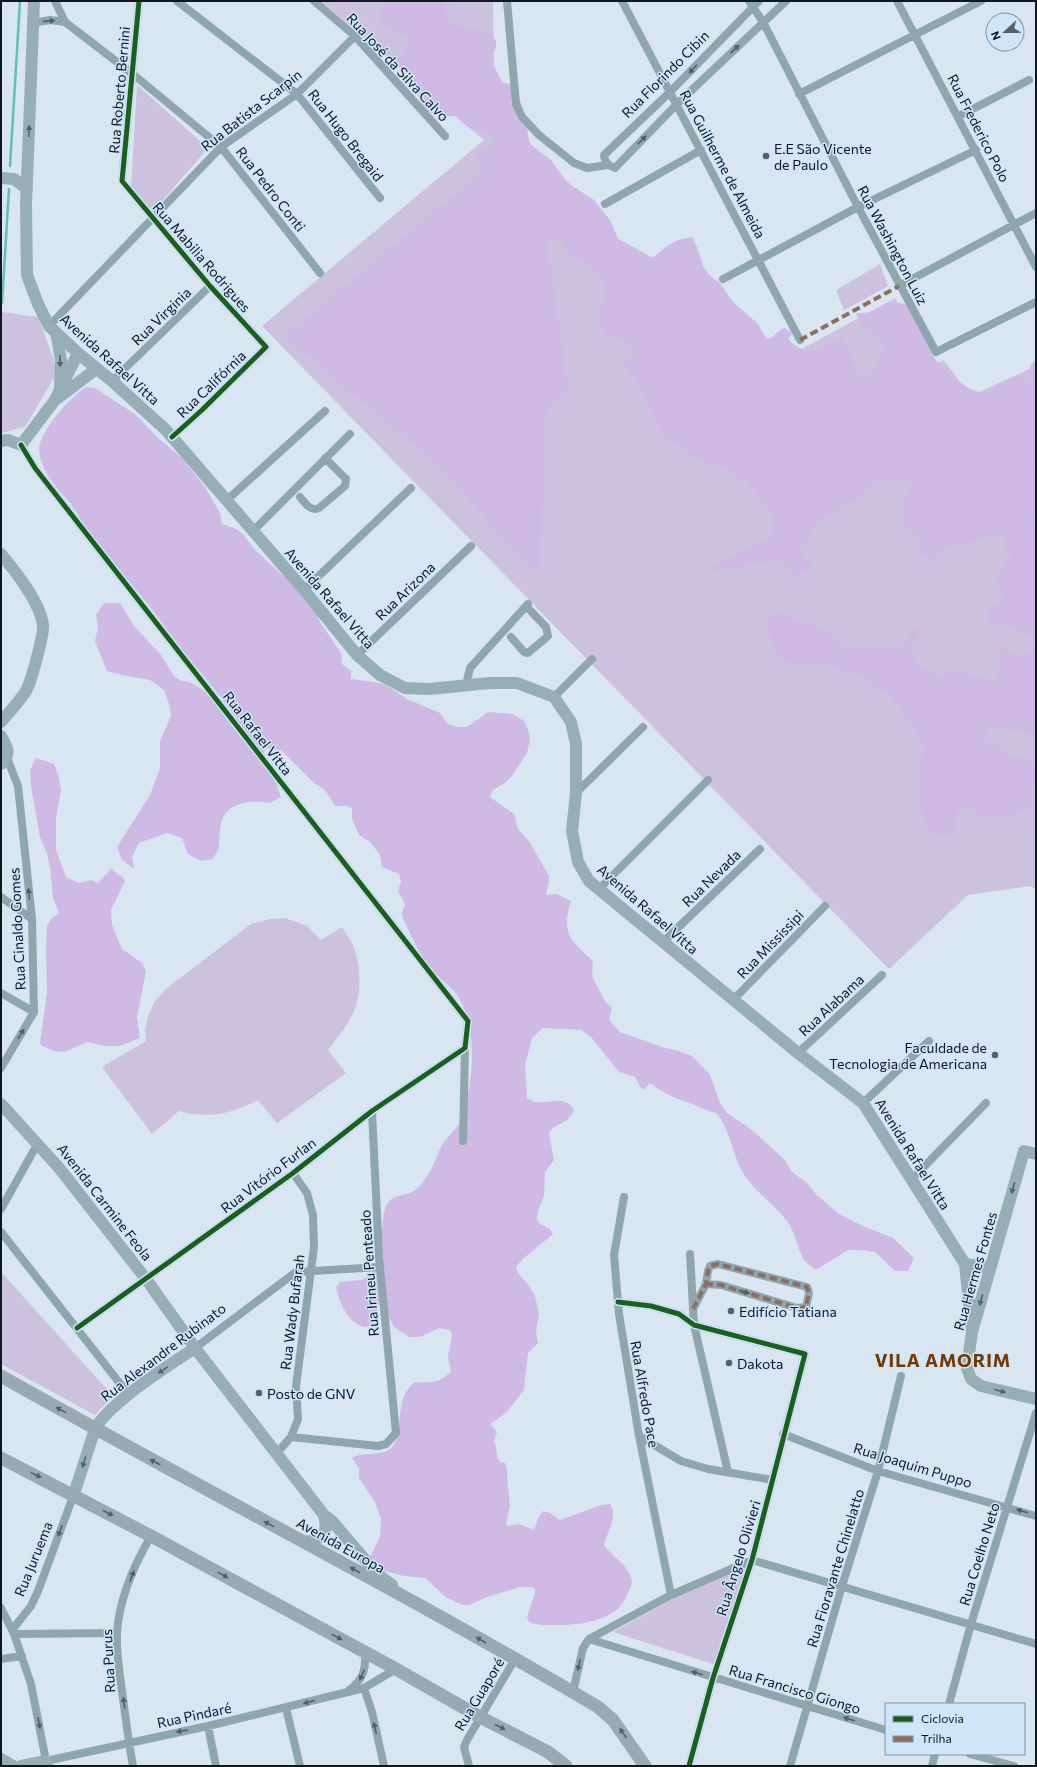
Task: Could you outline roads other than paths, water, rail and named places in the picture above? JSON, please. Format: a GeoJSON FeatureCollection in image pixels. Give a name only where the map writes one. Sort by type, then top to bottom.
{"type":"FeatureCollection","features":[{"type":"Feature","properties":{"kind":"main road","name":"Avenida Rafael Vitta"},"geometry":{"type":"LineString","coordinates":[[34,1],[27,189],[27,275],[38,304],[53,329],[172,437],[304,590],[357,655],[380,675],[405,688],[429,689],[490,683],[517,683],[554,697],[572,722],[576,744],[576,793],[572,831],[578,862],[589,881],[662,943],[798,1053],[863,1103],[965,1264],[972,1332]]}},
{"type":"Feature","properties":{"kind":"main road"},"geometry":{"type":"LineString","coordinates":[[14,180],[28,170]]}},
{"type":"Feature","properties":{"kind":"main road"},"geometry":{"type":"LineString","coordinates":[[1,178],[14,180],[27,189]]}},
{"type":"Feature","properties":{"kind":"main road"},"geometry":{"type":"LineString","coordinates":[[53,329],[61,360],[58,396]]}},
{"type":"Feature","properties":{"kind":"main road"},"geometry":{"type":"LineString","coordinates":[[1,441],[8,440],[21,445],[58,396],[78,353]]}},
{"type":"Feature","properties":{"kind":"main road"},"geometry":{"type":"LineString","coordinates":[[58,396],[96,369]]}},
{"type":"Feature","properties":{"kind":"main road"},"geometry":{"type":"LineString","coordinates":[[1,554],[12,567],[36,605],[43,626],[40,645],[27,690],[1,722]]}},
{"type":"Feature","properties":{"kind":"main road"},"geometry":{"type":"LineString","coordinates":[[1,736],[7,746],[8,752],[4,761]]}},
{"type":"Feature","properties":{"kind":"main road","name":"Avenida Carmine Feola"},"geometry":{"type":"LineString","coordinates":[[1,1104],[60,1169],[146,1279],[195,1348],[324,1515],[332,1521],[378,1575],[394,1586],[398,1594]]}},
{"type":"Feature","properties":{"kind":"main road","name":"Rua Hermes Fontes"},"geometry":{"type":"LineString","coordinates":[[1030,1152],[990,1268],[972,1332],[967,1368],[971,1379],[981,1386],[1036,1400]]}},
{"type":"Feature","properties":{"kind":"main road"},"geometry":{"type":"LineString","coordinates":[[965,1264],[990,1268]]}},
{"type":"Feature","properties":{"kind":"main road","name":"Rua Alexandre Rubinato"},"geometry":{"type":"LineString","coordinates":[[74,1494],[95,1429],[100,1420],[129,1395],[195,1348]]}},
{"type":"Feature","properties":{"kind":"main road","name":"Avenida Europa"},"geometry":{"type":"LineString","coordinates":[[1,1376],[95,1429],[398,1594],[598,1707],[613,1720],[645,1766]]}},
{"type":"Feature","properties":{"kind":"main road"},"geometry":{"type":"LineString","coordinates":[[3,1461],[74,1494],[152,1536],[396,1669],[480,1717],[548,1752],[566,1766]]}},
{"type":"Feature","properties":{"kind":"main road"},"geometry":{"type":"LineString","coordinates":[[303,1542],[314,1541],[321,1538],[327,1525],[324,1515]]}},
{"type":"Feature","properties":{"kind":"main road"},"geometry":{"type":"LineString","coordinates":[[1,1759],[13,1766]]}},
{"type":"Feature","properties":{"kind":"main road"},"geometry":{"type":"LineString","coordinates":[[21,1766],[46,1763]]}},
{"type":"Feature","properties":{"kind":"street","name":"Rua Pedro Conti"},"geometry":{"type":"LineString","coordinates":[[55,1],[65,22],[132,74],[221,147],[320,273]]}},
{"type":"Feature","properties":{"kind":"street","name":"Rua Roberto Bernini"},"geometry":{"type":"LineString","coordinates":[[122,182],[139,1]]}},
{"type":"Feature","properties":{"kind":"street","name":"Rua Hugo Bregaid"},"geometry":{"type":"LineString","coordinates":[[178,1],[298,94],[380,198]]}},
{"type":"Feature","properties":{"kind":"street","name":"Rua José da Silva Calvo"},"geometry":{"type":"LineString","coordinates":[[314,1],[355,36],[445,136]]}},
{"type":"Feature","properties":{"kind":"street"},"geometry":{"type":"LineString","coordinates":[[507,1],[516,104],[522,117],[539,135],[574,163],[587,168],[612,166],[786,1]]}},
{"type":"Feature","properties":{"kind":"street","name":"Rua Guilherme de Almeida"},"geometry":{"type":"LineString","coordinates":[[622,1],[759,259],[800,340]]}},
{"type":"Feature","properties":{"kind":"street","name":"Rua Florindo Cibin"},"geometry":{"type":"LineString","coordinates":[[612,166],[604,160],[604,155],[670,92],[751,4],[759,1]]}},
{"type":"Feature","properties":{"kind":"street","name":"Rua Frederico Polo"},"geometry":{"type":"LineString","coordinates":[[897,1],[1036,267]]}},
{"type":"Feature","properties":{"kind":"street"},"geometry":{"type":"LineString","coordinates":[[799,94],[981,1]]}},
{"type":"Feature","properties":{"kind":"street","name":"Rua Washington Luiz"},"geometry":{"type":"LineString","coordinates":[[751,4],[763,22],[899,286],[936,352],[1036,302]]}},
{"type":"Feature","properties":{"kind":"street"},"geometry":{"type":"LineString","coordinates":[[33,24],[50,20],[65,22]]}},
{"type":"Feature","properties":{"kind":"street","name":"Rua Batista Scarpin"},"geometry":{"type":"LineString","coordinates":[[53,329],[95,277],[153,219],[204,163],[221,147],[298,94],[355,36]]}},
{"type":"Feature","properties":{"kind":"street"},"geometry":{"type":"LineString","coordinates":[[958,116],[1029,80]]}},
{"type":"Feature","properties":{"kind":"street"},"geometry":{"type":"LineString","coordinates":[[605,204],[701,150]]}},
{"type":"Feature","properties":{"kind":"street"},"geometry":{"type":"LineString","coordinates":[[723,279],[858,207],[976,150]]}},
{"type":"Feature","properties":{"kind":"street","name":"Rua Mabilia Rodrigues"},"geometry":{"type":"LineString","coordinates":[[122,182],[210,286],[266,347]]}},
{"type":"Feature","properties":{"kind":"street"},"geometry":{"type":"LineString","coordinates":[[899,286],[1036,213]]}},
{"type":"Feature","properties":{"kind":"street","name":"Rua Virginia"},"geometry":{"type":"LineString","coordinates":[[112,381],[210,286]]}},
{"type":"Feature","properties":{"kind":"street","name":"Rua Califórnia"},"geometry":{"type":"LineString","coordinates":[[172,437],[218,395],[266,347]]}},
{"type":"Feature","properties":{"kind":"street"},"geometry":{"type":"LineString","coordinates":[[227,500],[325,411]]}},
{"type":"Feature","properties":{"kind":"street"},"geometry":{"type":"LineString","coordinates":[[253,531],[350,434]]}},
{"type":"Feature","properties":{"kind":"street","name":"Rua Rafael Vitta"},"geometry":{"type":"LineString","coordinates":[[21,445],[35,468],[468,1021],[465,1048]]}},
{"type":"Feature","properties":{"kind":"street"},"geometry":{"type":"LineString","coordinates":[[300,497],[312,509],[316,510],[345,486],[346,479],[343,474],[325,458]]}},
{"type":"Feature","properties":{"kind":"street"},"geometry":{"type":"LineString","coordinates":[[304,590],[411,488]]}},
{"type":"Feature","properties":{"kind":"street","name":"Rua Arizona"},"geometry":{"type":"LineString","coordinates":[[357,655],[471,546]]}},
{"type":"Feature","properties":{"kind":"street"},"geometry":{"type":"LineString","coordinates":[[466,685],[470,668],[527,605],[546,627],[548,636],[528,653],[524,652],[511,637]]}},
{"type":"Feature","properties":{"kind":"street"},"geometry":{"type":"LineString","coordinates":[[554,697],[592,659]]}},
{"type":"Feature","properties":{"kind":"street"},"geometry":{"type":"LineString","coordinates":[[576,793],[643,727]]}},
{"type":"Feature","properties":{"kind":"street","name":"Rua Cinaldo Gomes"},"geometry":{"type":"LineString","coordinates":[[4,761],[18,786],[32,919],[34,1012]]}},
{"type":"Feature","properties":{"kind":"street"},"geometry":{"type":"LineString","coordinates":[[599,889],[708,780]]}},
{"type":"Feature","properties":{"kind":"street","name":"Rua Nevada"},"geometry":{"type":"LineString","coordinates":[[662,943],[760,849]]}},
{"type":"Feature","properties":{"kind":"street"},"geometry":{"type":"LineString","coordinates":[[1,896],[32,919]]}},
{"type":"Feature","properties":{"kind":"street","name":"Rua Mississipi"},"geometry":{"type":"LineString","coordinates":[[733,1000],[825,906]]}},
{"type":"Feature","properties":{"kind":"street","name":"Rua Alabama"},"geometry":{"type":"LineString","coordinates":[[798,1053],[882,975]]}},
{"type":"Feature","properties":{"kind":"street"},"geometry":{"type":"LineString","coordinates":[[1,993],[34,1012],[1,1068]]}},
{"type":"Feature","properties":{"kind":"street"},"geometry":{"type":"LineString","coordinates":[[863,1103],[929,1041]]}},
{"type":"Feature","properties":{"kind":"street"},"geometry":{"type":"LineString","coordinates":[[463,1141],[465,1048]]}},
{"type":"Feature","properties":{"kind":"street","name":"Rua Vitório Furlan"},"geometry":{"type":"LineString","coordinates":[[77,1328],[293,1173],[372,1111],[465,1048]]}},
{"type":"Feature","properties":{"kind":"street"},"geometry":{"type":"LineString","coordinates":[[912,1180],[986,1103]]}},
{"type":"Feature","properties":{"kind":"street","name":"Rua Irineu Penteado"},"geometry":{"type":"LineString","coordinates":[[291,1437],[378,1446],[386,1444],[396,1433],[380,1268],[372,1111]]}},
{"type":"Feature","properties":{"kind":"street"},"geometry":{"type":"LineString","coordinates":[[1,1209],[38,1143]]}},
{"type":"Feature","properties":{"kind":"street","name":"Rua Wady Bufarah"},"geometry":{"type":"LineString","coordinates":[[276,1454],[291,1437],[298,1420],[296,1386],[314,1247],[313,1215],[307,1193],[293,1173]]}},
{"type":"Feature","properties":{"kind":"street","name":"Rua Alfredo Pace"},"geometry":{"type":"LineString","coordinates":[[624,1196],[614,1255],[618,1302],[639,1436],[671,1595]]}},
{"type":"Feature","properties":{"kind":"street"},"geometry":{"type":"LineString","coordinates":[[1,1232],[129,1395]]}},
{"type":"Feature","properties":{"kind":"street"},"geometry":{"type":"LineString","coordinates":[[690,1254],[694,1325],[728,1472]]}},
{"type":"Feature","properties":{"kind":"street"},"geometry":{"type":"LineString","coordinates":[[693,1309],[706,1284],[710,1266],[718,1264],[807,1287],[809,1293],[806,1307],[797,1308],[721,1285],[706,1284]]}},
{"type":"Feature","properties":{"kind":"street","name":"Rua Alexandre Rubinato"},"geometry":{"type":"LineString","coordinates":[[195,1348],[296,1272],[380,1268]]}},
{"type":"Feature","properties":{"kind":"street"},"geometry":{"type":"LineString","coordinates":[[618,1302],[651,1306],[679,1314],[694,1325]]}},
{"type":"Feature","properties":{"kind":"street","name":"Rua Ângelo Olivieri"},"geometry":{"type":"LineString","coordinates":[[689,1766],[713,1678],[752,1560],[774,1480],[784,1434],[805,1354],[694,1325]]}},
{"type":"Feature","properties":{"kind":"street","name":"Rua Fioravante Chinelatto"},"geometry":{"type":"LineString","coordinates":[[790,1766],[806,1706],[878,1471],[901,1376]]}},
{"type":"Feature","properties":{"kind":"street","name":"Rua Coelho Neto"},"geometry":{"type":"LineString","coordinates":[[949,1703],[971,1624],[1036,1412]]}},
{"type":"Feature","properties":{"kind":"street","name":"Rua Joaquim Puppo"},"geometry":{"type":"LineString","coordinates":[[784,1434],[878,1471],[1036,1516]]}},
{"type":"Feature","properties":{"kind":"street"},"geometry":{"type":"LineString","coordinates":[[639,1436],[681,1461],[708,1469],[774,1480]]}},
{"type":"Feature","properties":{"kind":"street","name":"Rua Juruema"},"geometry":{"type":"LineString","coordinates":[[13,1632],[31,1606],[38,1591],[74,1494]]}},
{"type":"Feature","properties":{"kind":"street","name":"Rua Purus"},"geometry":{"type":"LineString","coordinates":[[133,1766],[128,1742],[117,1633],[125,1593],[133,1572],[152,1536]]}},
{"type":"Feature","properties":{"kind":"street"},"geometry":{"type":"LineString","coordinates":[[573,1692],[583,1648],[589,1639],[671,1595],[752,1560],[1036,1644]]}},
{"type":"Feature","properties":{"kind":"street"},"geometry":{"type":"LineString","coordinates":[[1,1608],[13,1632],[31,1684],[46,1763]]}},
{"type":"Feature","properties":{"kind":"street"},"geometry":{"type":"LineString","coordinates":[[13,1632],[117,1633]]}},
{"type":"Feature","properties":{"kind":"street","name":"Rua Francisco Giongo"},"geometry":{"type":"LineString","coordinates":[[589,1639],[885,1730]]}},
{"type":"Feature","properties":{"kind":"street"},"geometry":{"type":"LineString","coordinates":[[347,1692],[360,1680],[364,1673],[365,1653]]}},
{"type":"Feature","properties":{"kind":"street"},"geometry":{"type":"LineString","coordinates":[[1,1659],[22,1656]]}},
{"type":"Feature","properties":{"kind":"street","name":"Rua Guaporé"},"geometry":{"type":"LineString","coordinates":[[469,1766],[464,1747],[515,1659]]}},
{"type":"Feature","properties":{"kind":"street","name":"Rua Pindaré"},"geometry":{"type":"LineString","coordinates":[[46,1763],[128,1742],[208,1726],[364,1688],[396,1669]]}},
{"type":"Feature","properties":{"kind":"street"},"geometry":{"type":"LineString","coordinates":[[364,1688],[372,1712],[384,1766]]}},
{"type":"Feature","properties":{"kind":"street"},"geometry":{"type":"LineString","coordinates":[[286,1708],[300,1766]]}},
{"type":"Feature","properties":{"kind":"street"},"geometry":{"type":"LineString","coordinates":[[208,1726],[216,1766]]}},
{"type":"Feature","properties":{"kind":"street"},"geometry":{"type":"LineString","coordinates":[[932,1766],[935,1755]]}},
{"type":"Feature","properties":{"kind":"street"},"geometry":{"type":"LineString","coordinates":[[974,1755],[1014,1766]]}},
{"type":"Feature","properties":{"kind":"waterway"},"geometry":{"type":"LineString","coordinates":[[10,166],[20,1]]}},
{"type":"Feature","properties":{"kind":"waterway"},"geometry":{"type":"LineString","coordinates":[[2,303],[9,189]]}},
{"type":"Feature","properties":{"kind":"place","name":"E.E São Vicente de Paulo"},"geometry":{"type":"Point","coordinates":[766,156]}},
{"type":"Feature","properties":{"kind":"place","name":"Faculdade de Tecnologia de Americana"},"geometry":{"type":"Point","coordinates":[995,1055]}},
{"type":"Feature","properties":{"kind":"place","name":"Edifício Tatiana"},"geometry":{"type":"Point","coordinates":[731,1311]}},
{"type":"Feature","properties":{"kind":"place","name":"Dakota"},"geometry":{"type":"Point","coordinates":[729,1363]}},
{"type":"Feature","properties":{"kind":"place","name":"Posto de GNV"},"geometry":{"type":"Point","coordinates":[259,1393]}},
{"type":"Feature","properties":{"kind":"district","name":"VILA AMORIM"},"geometry":{"type":"Point","coordinates":[943,1360]}}]}
